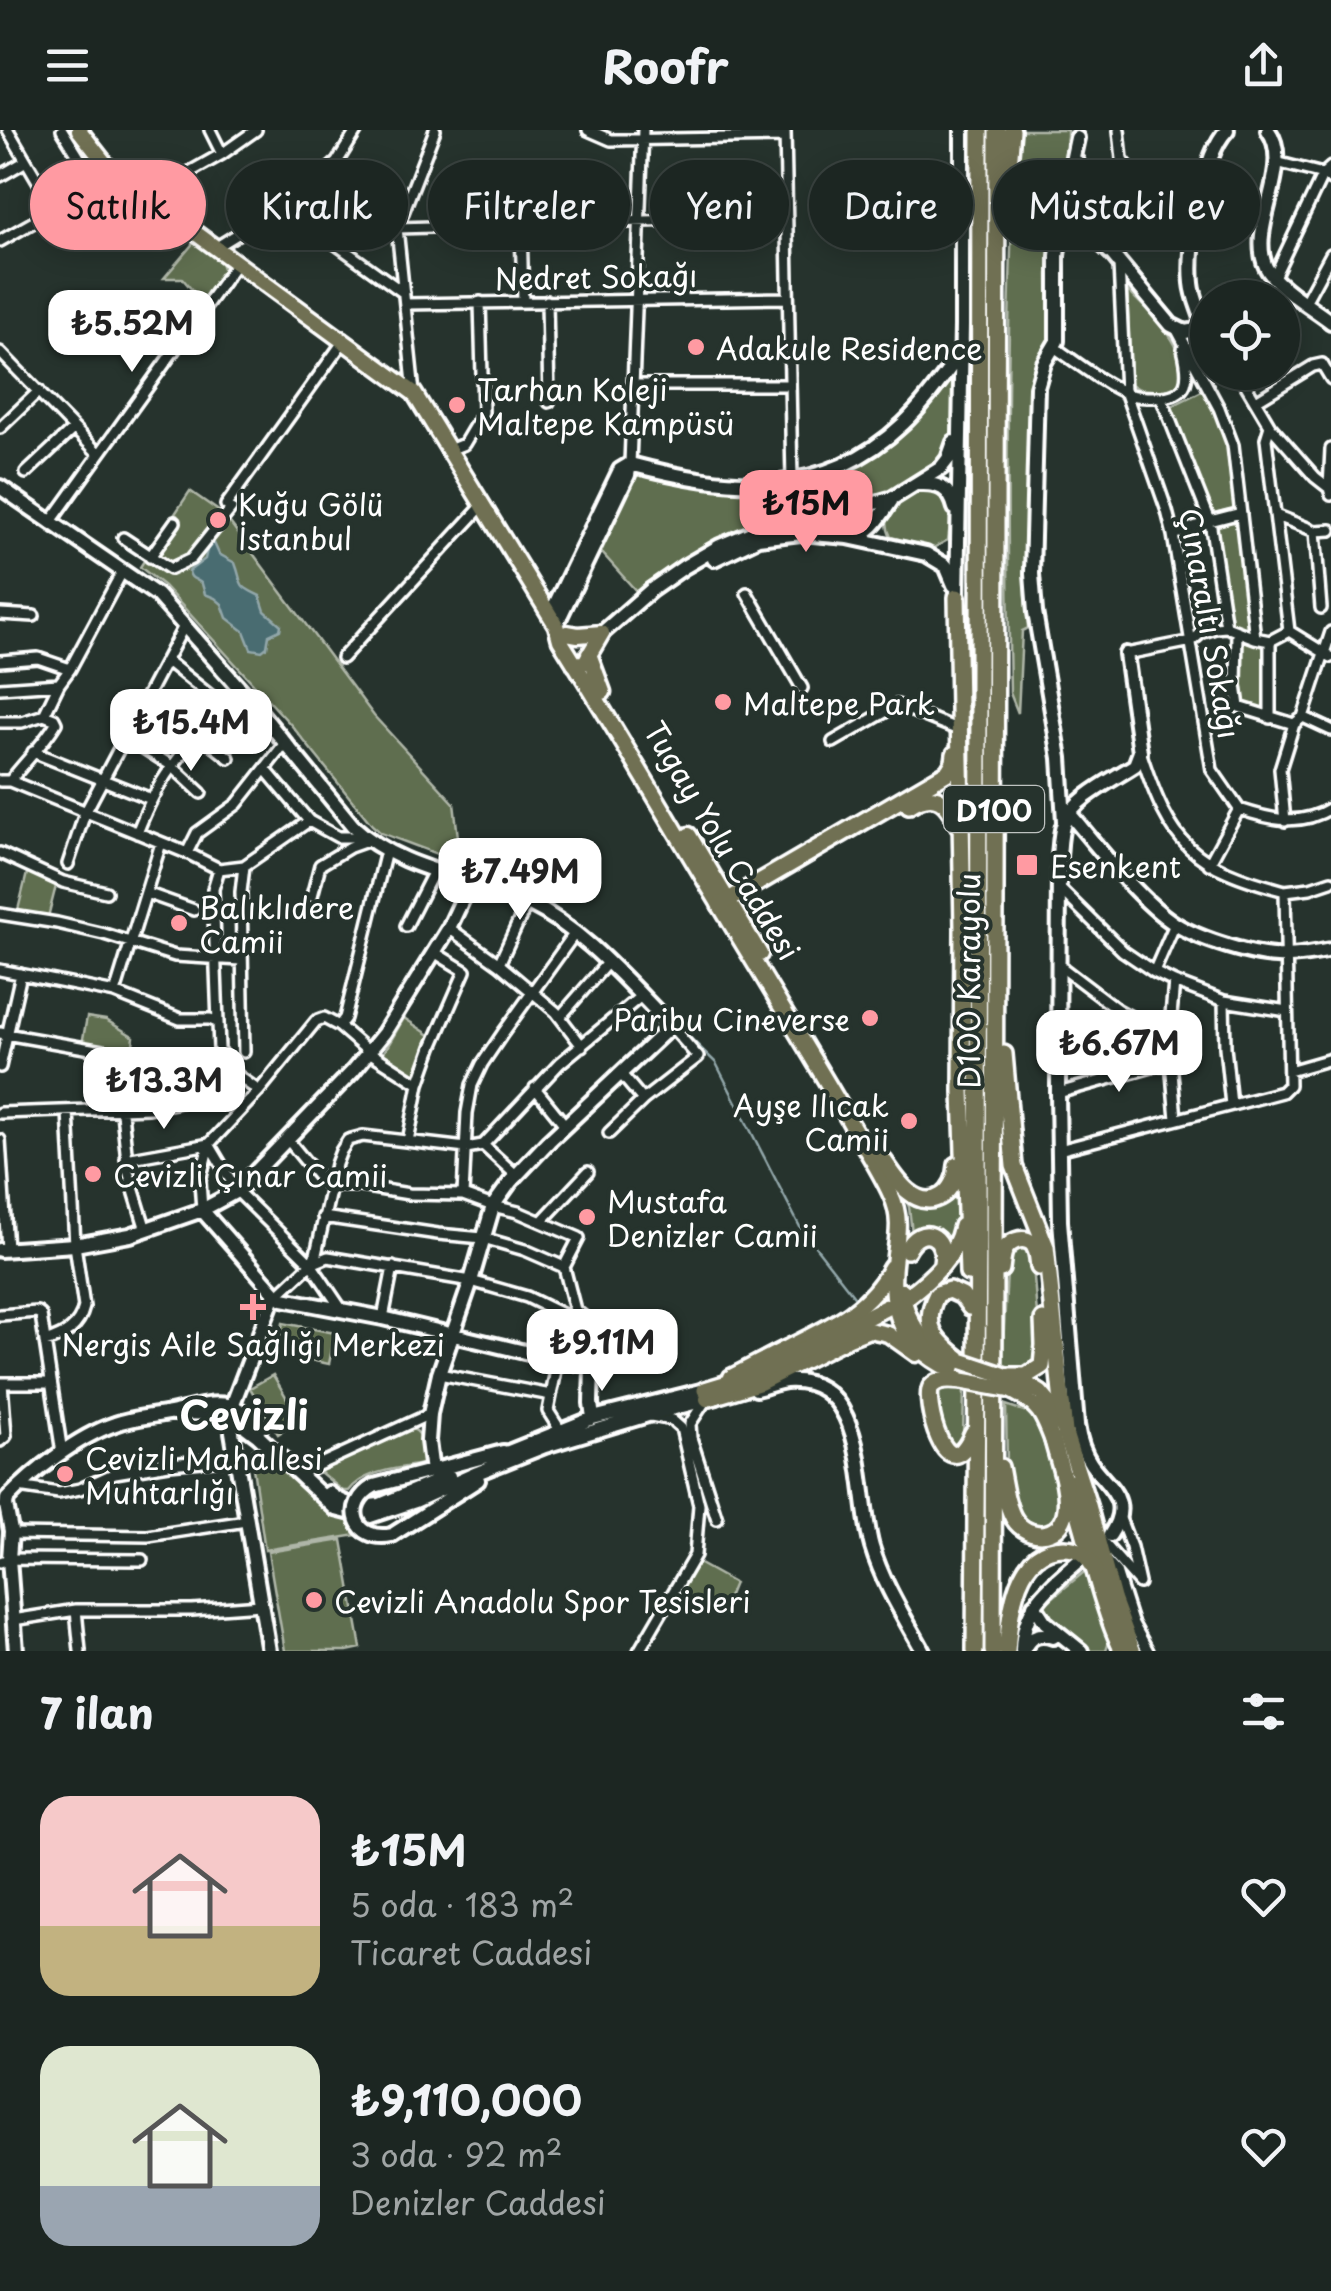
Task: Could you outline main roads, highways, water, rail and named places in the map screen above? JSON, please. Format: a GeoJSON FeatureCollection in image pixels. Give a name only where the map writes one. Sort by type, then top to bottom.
{"type":"FeatureCollection","features":[{"type":"Feature","properties":{"kind":"highway","name":"D100 Karayolu"},"geometry":{"type":"LineString","coordinates":[[975,1651],[980,130]]}},
{"type":"Feature","properties":{"kind":"highway","name":"D100 Karayolu"},"geometry":{"type":"LineString","coordinates":[[993,1651],[997,130]]}},
{"type":"Feature","properties":{"kind":"highway"},"geometry":{"type":"LineString","coordinates":[[995,311],[1012,130]]}},
{"type":"Feature","properties":{"kind":"highway"},"geometry":{"type":"LineString","coordinates":[[956,597],[964,928]]}},
{"type":"Feature","properties":{"kind":"highway"},"geometry":{"type":"LineString","coordinates":[[976,1338],[970,1306],[962,1091],[970,788],[978,718]]}},
{"type":"Feature","properties":{"kind":"highway"},"geometry":{"type":"LineString","coordinates":[[726,906],[948,772],[954,762],[959,730]]}},
{"type":"Feature","properties":{"kind":"highway"},"geometry":{"type":"LineString","coordinates":[[726,906],[918,800],[933,797],[944,802],[960,828]]}},
{"type":"Feature","properties":{"kind":"highway"},"geometry":{"type":"LineString","coordinates":[[994,975],[1014,1166],[1046,1247],[1066,1511],[1061,1524],[1048,1534],[1024,1530],[1011,1516],[994,1439]]}},
{"type":"Feature","properties":{"kind":"highway"},"geometry":{"type":"LineString","coordinates":[[879,1154],[908,1192],[920,1199],[945,1195],[957,1176],[962,1091]]}},
{"type":"Feature","properties":{"kind":"highway"},"geometry":{"type":"LineString","coordinates":[[908,1296],[941,1266],[959,1241],[964,1175]]}},
{"type":"Feature","properties":{"kind":"highway"},"geometry":{"type":"LineString","coordinates":[[901,1251],[913,1238],[932,1235],[943,1249],[941,1266]]}},
{"type":"Feature","properties":{"kind":"highway"},"geometry":{"type":"LineString","coordinates":[[976,1425],[966,1450],[954,1455],[946,1450],[927,1396],[930,1387],[962,1372],[1007,1383],[1042,1366],[1038,1255],[1025,1240],[1011,1242],[1004,1250],[994,1307]]}},
{"type":"Feature","properties":{"kind":"highway"},"geometry":{"type":"LineString","coordinates":[[962,1372],[934,1336],[930,1310],[937,1294],[949,1290],[962,1296],[970,1306]]}},
{"type":"Feature","properties":{"kind":"highway"},"geometry":{"type":"LineString","coordinates":[[706,1394],[751,1376],[887,1307]]}},
{"type":"Feature","properties":{"kind":"highway"},"geometry":{"type":"LineString","coordinates":[[1007,1651],[1010,1614],[1030,1564],[1052,1550],[1072,1549],[1099,1563]]}},
{"type":"Feature","properties":{"kind":"main road","name":"Tugay Yolu Caddesi"},"geometry":{"type":"LineString","coordinates":[[79,130],[111,171],[414,393],[558,624],[560,640],[582,659],[603,692],[887,1186],[897,1212],[901,1251]]}},
{"type":"Feature","properties":{"kind":"main road"},"geometry":{"type":"LineString","coordinates":[[558,624],[578,635],[602,633],[582,659]]}},
{"type":"Feature","properties":{"kind":"main road","name":"Tugay Yolu Caddesi"},"geometry":{"type":"LineString","coordinates":[[582,659],[726,906],[879,1154],[905,1211],[908,1234],[901,1251]]}},
{"type":"Feature","properties":{"kind":"main road"},"geometry":{"type":"LineString","coordinates":[[901,1251],[901,1284],[909,1318],[928,1345],[962,1372]]}},
{"type":"Feature","properties":{"kind":"main road"},"geometry":{"type":"LineString","coordinates":[[706,1394],[858,1309],[884,1281],[901,1251]]}},
{"type":"Feature","properties":{"kind":"main road"},"geometry":{"type":"LineString","coordinates":[[706,1394],[760,1383],[869,1330],[888,1334],[934,1366],[962,1372]]}},
{"type":"Feature","properties":{"kind":"main road"},"geometry":{"type":"LineString","coordinates":[[1007,1383],[1032,1402],[1059,1436],[1104,1535],[1099,1563],[1114,1633],[1112,1651]]}},
{"type":"Feature","properties":{"kind":"main road"},"geometry":{"type":"LineString","coordinates":[[1059,1436],[1084,1528],[1114,1600],[1128,1649]]}},
{"type":"Feature","properties":{"kind":"main road"},"geometry":{"type":"LineString","coordinates":[[1114,1633],[1128,1649]]}},
{"type":"Feature","properties":{"kind":"water"},"geometry":{"type":"Polygon","coordinates":[[[211,542],[219,554],[235,563],[243,586],[260,596],[265,611],[281,625],[280,630],[269,635],[262,651],[251,649],[244,631],[227,618],[222,604],[205,594],[202,584],[190,574],[205,559],[211,542]]]}},
{"type":"Feature","properties":{"kind":"waterway"},"geometry":{"type":"LineString","coordinates":[[161,590],[217,650],[364,827]]}},
{"type":"Feature","properties":{"kind":"waterway"},"geometry":{"type":"LineString","coordinates":[[413,856],[536,894],[590,937]]}},
{"type":"Feature","properties":{"kind":"waterway"},"geometry":{"type":"LineString","coordinates":[[676,1024],[716,1063],[800,1227],[857,1300]]}},
{"type":"Feature","properties":{"kind":"place","name":"Adakule Residence"},"geometry":{"type":"Point","coordinates":[696,347]}},
{"type":"Feature","properties":{"kind":"place","name":"Tarhan Koleji Maltepe Kampüsü"},"geometry":{"type":"Point","coordinates":[457,405]}},
{"type":"Feature","properties":{"kind":"place","name":"Kuğu Gölü İstanbul"},"geometry":{"type":"Point","coordinates":[218,520]}},
{"type":"Feature","properties":{"kind":"place","name":"Maltepe Park"},"geometry":{"type":"Point","coordinates":[723,702]}},
{"type":"Feature","properties":{"kind":"place","name":"Esenkent"},"geometry":{"type":"Point","coordinates":[1027,865]}},
{"type":"Feature","properties":{"kind":"place","name":"Balıklıdere Camii"},"geometry":{"type":"Point","coordinates":[179,923]}},
{"type":"Feature","properties":{"kind":"place","name":"Paribu Cineverse"},"geometry":{"type":"Point","coordinates":[870,1018]}},
{"type":"Feature","properties":{"kind":"place","name":"Ayşe Ilıcak Camii"},"geometry":{"type":"Point","coordinates":[909,1121]}},
{"type":"Feature","properties":{"kind":"place","name":"Cevizli Çınar Camii"},"geometry":{"type":"Point","coordinates":[93,1174]}},
{"type":"Feature","properties":{"kind":"place","name":"Mustafa Denizler Camii"},"geometry":{"type":"Point","coordinates":[587,1217]}},
{"type":"Feature","properties":{"kind":"place","name":"Nergis Aile Sağlığı Merkezi"},"geometry":{"type":"Point","coordinates":[253,1307]}},
{"type":"Feature","properties":{"kind":"place","name":"Cevizli Mahallesi Muhtarlığı"},"geometry":{"type":"Point","coordinates":[65,1474]}},
{"type":"Feature","properties":{"kind":"place","name":"Cevizli Anadolu Spor Tesisleri"},"geometry":{"type":"Point","coordinates":[314,1600]}},
{"type":"Feature","properties":{"kind":"district","name":"Cevizli"},"geometry":{"type":"Point","coordinates":[244,1413]}}]}
